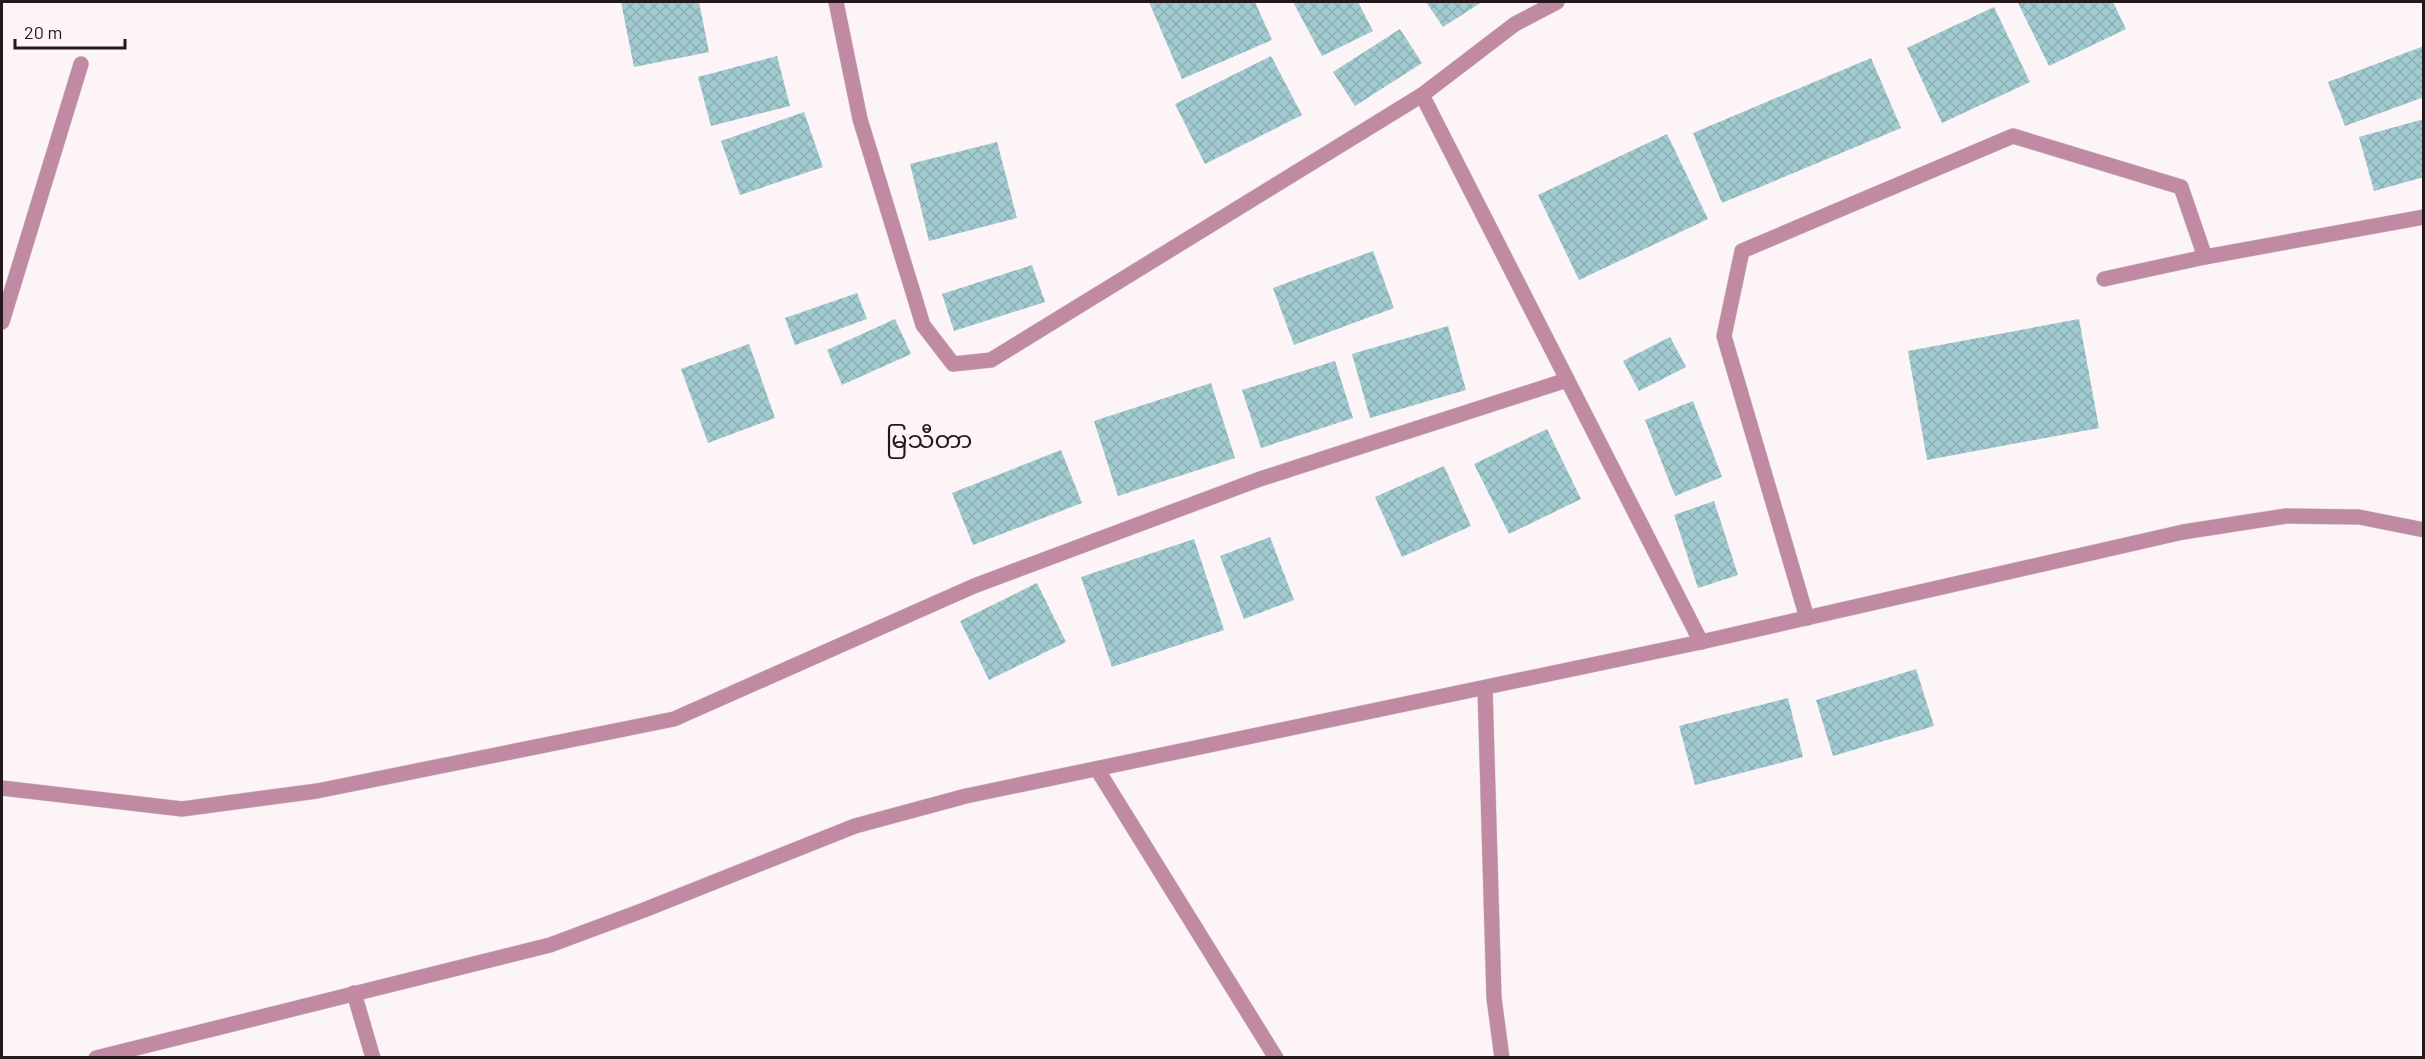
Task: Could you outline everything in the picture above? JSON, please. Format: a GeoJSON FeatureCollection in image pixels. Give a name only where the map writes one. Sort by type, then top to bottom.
{"type":"FeatureCollection","features":[{"type":"Feature","properties":{"kind":"street"},"geometry":{"type":"LineString","coordinates":[[836,2],[860,119],[922,325],[953,364],[991,360],[1422,95],[1515,24],[1557,2]]}},
{"type":"Feature","properties":{"kind":"street"},"geometry":{"type":"LineString","coordinates":[[2,322],[81,64]]}},
{"type":"Feature","properties":{"kind":"street"},"geometry":{"type":"LineString","coordinates":[[1422,95],[1701,642]]}},
{"type":"Feature","properties":{"kind":"street"},"geometry":{"type":"LineString","coordinates":[[1807,618],[1724,336],[1742,250],[2013,136],[2181,188],[2205,257]]}},
{"type":"Feature","properties":{"kind":"street"},"geometry":{"type":"LineString","coordinates":[[2104,279],[2205,257],[2424,217]]}},
{"type":"Feature","properties":{"kind":"street"},"geometry":{"type":"LineString","coordinates":[[2,788],[182,808],[317,791],[674,719],[974,586],[1260,479],[1567,380]]}},
{"type":"Feature","properties":{"kind":"street"},"geometry":{"type":"LineString","coordinates":[[96,1058],[550,945],[855,826],[966,796],[1701,642],[2183,532],[2286,516],[2359,517],[2424,530]]}},
{"type":"Feature","properties":{"kind":"street"},"geometry":{"type":"LineString","coordinates":[[1485,688],[1494,998],[1502,1058]]}},
{"type":"Feature","properties":{"kind":"street"},"geometry":{"type":"LineString","coordinates":[[1097,769],[1276,1058]]}},
{"type":"Feature","properties":{"kind":"street"},"geometry":{"type":"LineString","coordinates":[[354,993],[373,1058]]}},
{"type":"Feature","properties":{"kind":"building"},"geometry":{"type":"Polygon","coordinates":[[[621,2],[699,2],[709,52],[634,67],[621,2]]]}},
{"type":"Feature","properties":{"kind":"building"},"geometry":{"type":"Polygon","coordinates":[[[1149,2],[1255,2],[1272,40],[1182,79],[1149,2]]]}},
{"type":"Feature","properties":{"kind":"building"},"geometry":{"type":"Polygon","coordinates":[[[1293,2],[1358,2],[1373,31],[1322,56],[1293,2]]]}},
{"type":"Feature","properties":{"kind":"building"},"geometry":{"type":"Polygon","coordinates":[[[1426,2],[1482,2],[1443,27],[1426,2]]]}},
{"type":"Feature","properties":{"kind":"building"},"geometry":{"type":"Polygon","coordinates":[[[2113,2],[2126,29],[2049,66],[2018,3],[2113,2]]]}},
{"type":"Feature","properties":{"kind":"building"},"geometry":{"type":"Polygon","coordinates":[[[1994,7],[2030,82],[1942,123],[1907,48],[1994,7]]]}},
{"type":"Feature","properties":{"kind":"building"},"geometry":{"type":"Polygon","coordinates":[[[1400,29],[1422,63],[1355,106],[1333,72],[1400,29]]]}},
{"type":"Feature","properties":{"kind":"building"},"geometry":{"type":"Polygon","coordinates":[[[2424,46],[2424,97],[2345,126],[2328,82],[2424,46]]]}},
{"type":"Feature","properties":{"kind":"building"},"geometry":{"type":"Polygon","coordinates":[[[777,56],[790,106],[711,126],[698,77],[777,56]]]}},
{"type":"Feature","properties":{"kind":"building"},"geometry":{"type":"Polygon","coordinates":[[[1271,56],[1302,115],[1205,164],[1175,104],[1271,56]]]}},
{"type":"Feature","properties":{"kind":"building"},"geometry":{"type":"Polygon","coordinates":[[[1871,58],[1901,128],[1722,203],[1693,133],[1871,58]]]}},
{"type":"Feature","properties":{"kind":"building"},"geometry":{"type":"Polygon","coordinates":[[[804,112],[823,167],[740,195],[721,141],[804,112]]]}},
{"type":"Feature","properties":{"kind":"building"},"geometry":{"type":"Polygon","coordinates":[[[2424,119],[2424,177],[2374,191],[2359,137],[2424,119]]]}},
{"type":"Feature","properties":{"kind":"building"},"geometry":{"type":"Polygon","coordinates":[[[1667,134],[1708,219],[1579,280],[1538,195],[1667,134]]]}},
{"type":"Feature","properties":{"kind":"building"},"geometry":{"type":"Polygon","coordinates":[[[997,142],[1017,218],[929,241],[910,164],[997,142]]]}},
{"type":"Feature","properties":{"kind":"building"},"geometry":{"type":"Polygon","coordinates":[[[1373,251],[1394,308],[1294,345],[1273,288],[1373,251]]]}},
{"type":"Feature","properties":{"kind":"building"},"geometry":{"type":"Polygon","coordinates":[[[1032,265],[1045,302],[954,331],[942,294],[1032,265]]]}},
{"type":"Feature","properties":{"kind":"building"},"geometry":{"type":"Polygon","coordinates":[[[857,293],[867,319],[795,345],[785,318],[857,293]]]}},
{"type":"Feature","properties":{"kind":"building"},"geometry":{"type":"Polygon","coordinates":[[[895,319],[911,354],[842,385],[827,350],[895,319]]]}},
{"type":"Feature","properties":{"kind":"building"},"geometry":{"type":"Polygon","coordinates":[[[2079,319],[2099,428],[1927,460],[1908,351],[2079,319]]]}},
{"type":"Feature","properties":{"kind":"building"},"geometry":{"type":"Polygon","coordinates":[[[1448,326],[1466,390],[1370,418],[1352,354],[1448,326]]]}},
{"type":"Feature","properties":{"kind":"building"},"geometry":{"type":"Polygon","coordinates":[[[1670,337],[1686,367],[1639,391],[1623,361],[1670,337]]]}},
{"type":"Feature","properties":{"kind":"building"},"geometry":{"type":"Polygon","coordinates":[[[749,344],[775,418],[708,443],[681,369],[749,344]]]}},
{"type":"Feature","properties":{"kind":"building"},"geometry":{"type":"Polygon","coordinates":[[[1335,361],[1353,418],[1261,448],[1242,390],[1335,361]]]}},
{"type":"Feature","properties":{"kind":"building"},"geometry":{"type":"Polygon","coordinates":[[[1211,383],[1235,458],[1118,496],[1094,421],[1211,383]]]}},
{"type":"Feature","properties":{"kind":"building"},"geometry":{"type":"Polygon","coordinates":[[[1693,401],[1722,477],[1675,496],[1645,420],[1693,401]]]}},
{"type":"Feature","properties":{"kind":"building"},"geometry":{"type":"Polygon","coordinates":[[[1547,429],[1581,499],[1509,534],[1474,464],[1547,429]]]}},
{"type":"Feature","properties":{"kind":"building"},"geometry":{"type":"Polygon","coordinates":[[[1061,450],[1082,503],[973,545],[952,493],[1061,450]]]}},
{"type":"Feature","properties":{"kind":"building"},"geometry":{"type":"Polygon","coordinates":[[[1444,466],[1471,526],[1402,557],[1375,497],[1444,466]]]}},
{"type":"Feature","properties":{"kind":"building"},"geometry":{"type":"Polygon","coordinates":[[[1714,501],[1738,575],[1698,588],[1674,515],[1714,501]]]}},
{"type":"Feature","properties":{"kind":"building"},"geometry":{"type":"Polygon","coordinates":[[[1270,537],[1294,600],[1244,619],[1220,556],[1270,537]]]}},
{"type":"Feature","properties":{"kind":"building"},"geometry":{"type":"Polygon","coordinates":[[[1194,539],[1224,630],[1112,667],[1081,577],[1194,539]]]}},
{"type":"Feature","properties":{"kind":"building"},"geometry":{"type":"Polygon","coordinates":[[[1037,583],[1066,642],[989,680],[960,621],[1037,583]]]}},
{"type":"Feature","properties":{"kind":"building"},"geometry":{"type":"Polygon","coordinates":[[[1916,669],[1934,726],[1833,756],[1816,700],[1916,669]]]}},
{"type":"Feature","properties":{"kind":"building"},"geometry":{"type":"Polygon","coordinates":[[[1788,698],[1803,757],[1695,785],[1679,726],[1788,698]]]}},
{"type":"Feature","properties":{"kind":"district","name":"မြသီတာ"},"geometry":{"type":"Point","coordinates":[929,438]}}]}
